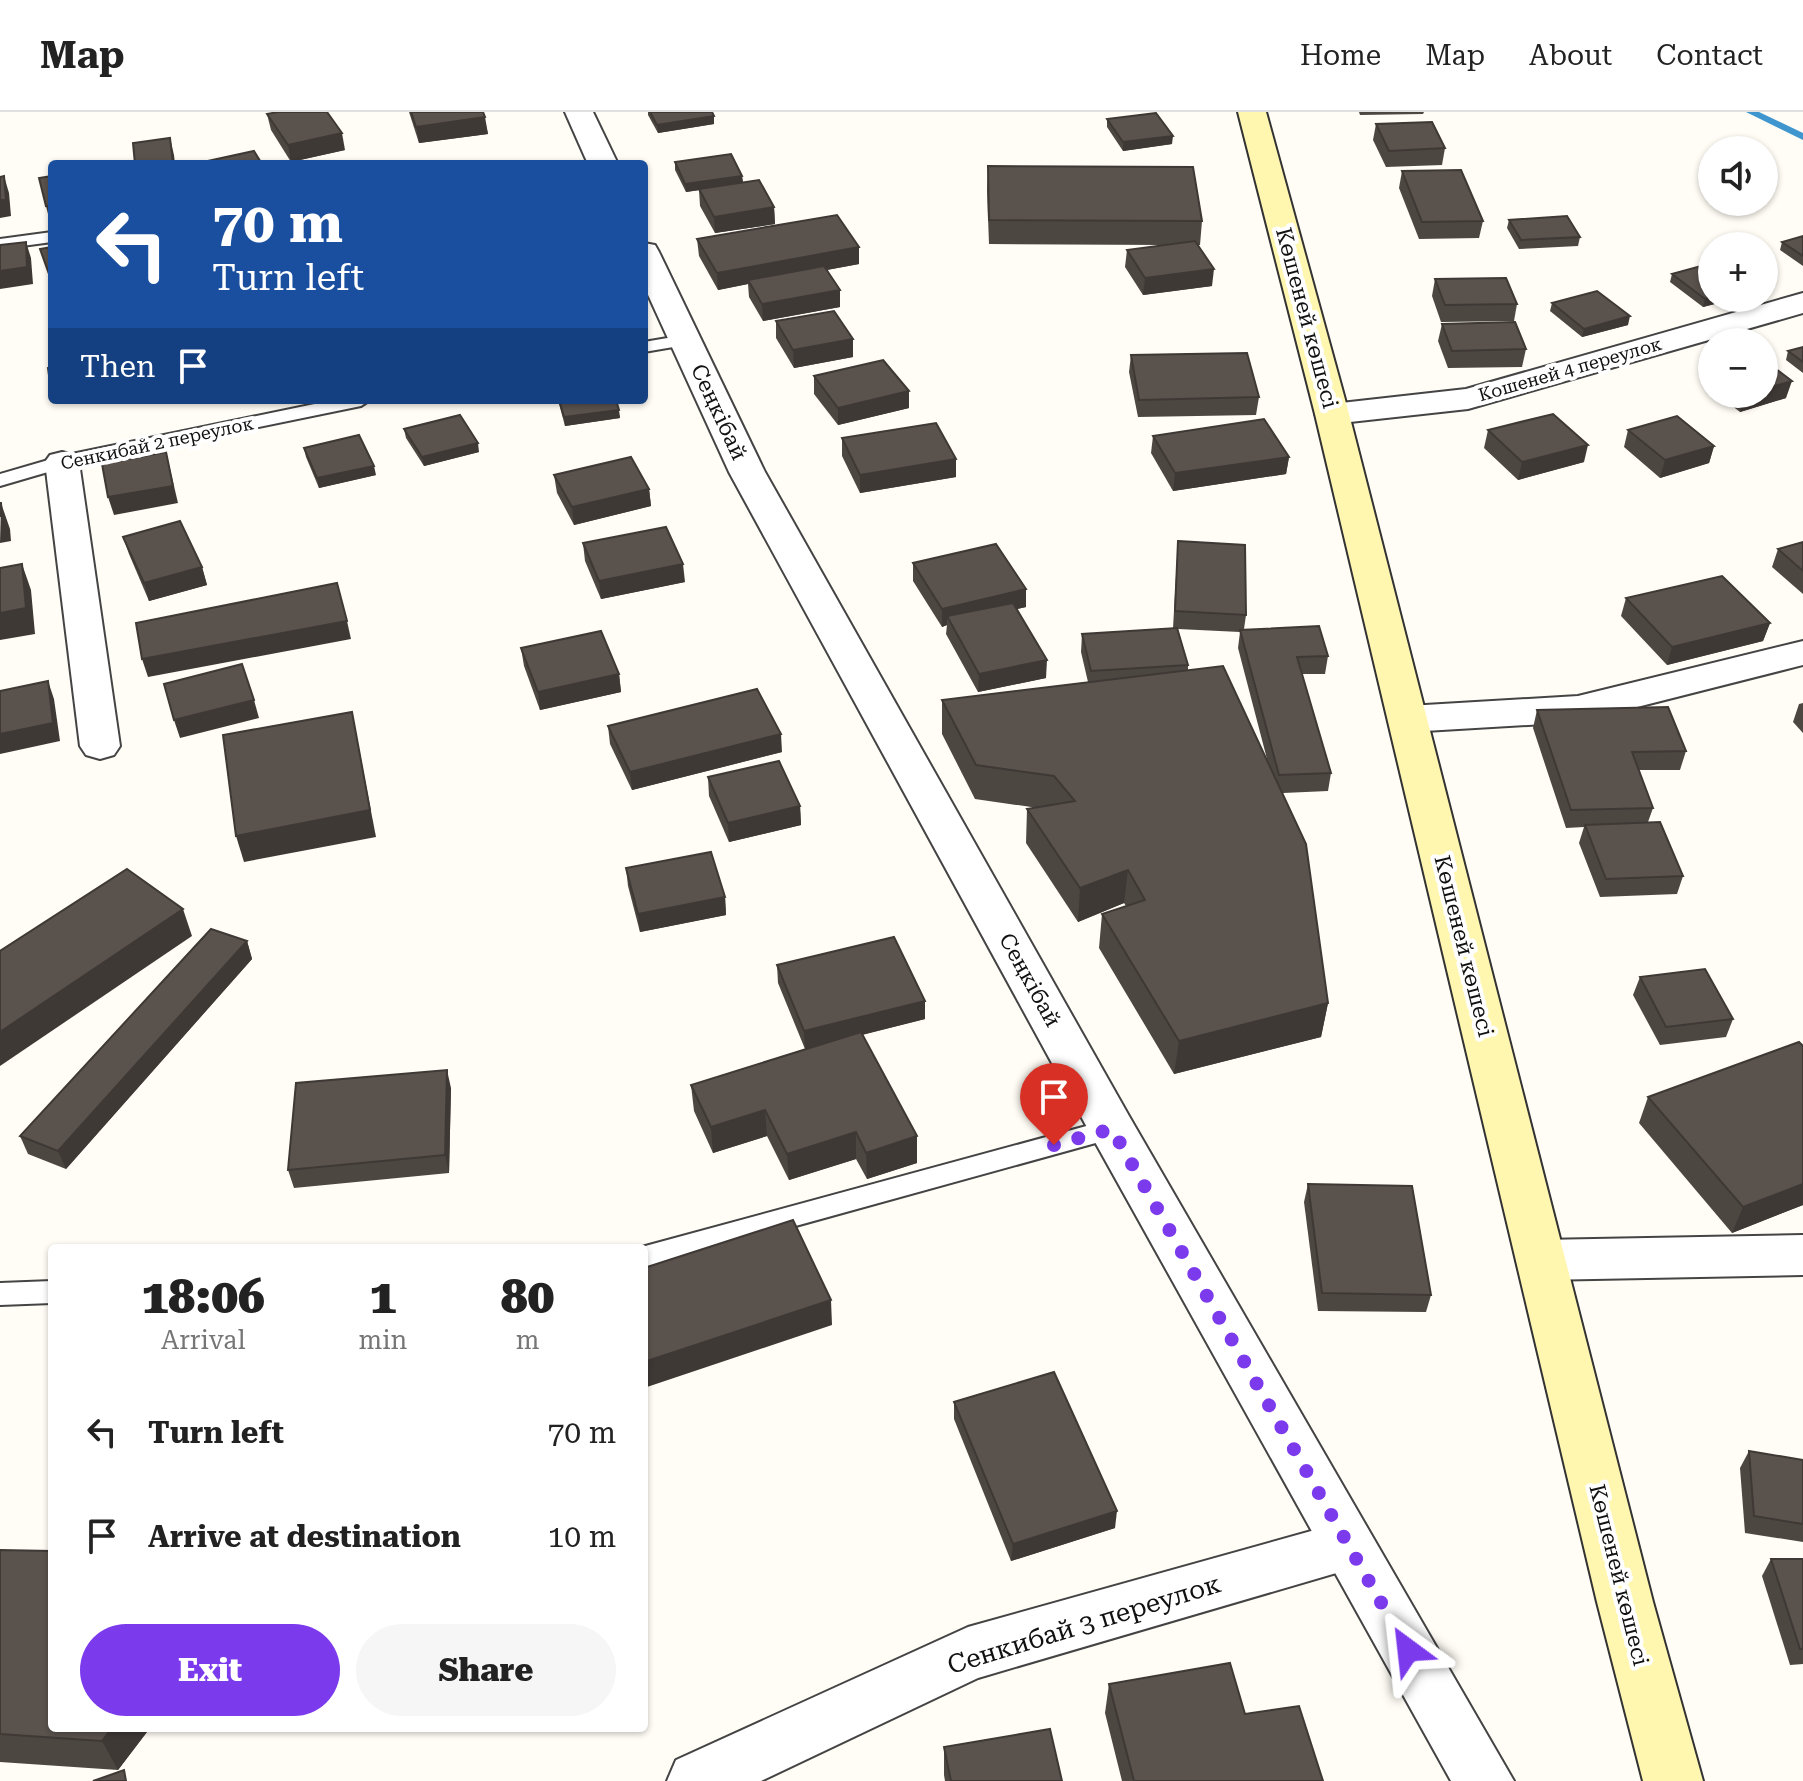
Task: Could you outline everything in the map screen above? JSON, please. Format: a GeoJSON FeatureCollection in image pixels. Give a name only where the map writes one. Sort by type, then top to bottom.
{"type":"FeatureCollection","features":[{"type":"Feature","properties":{"kind":"main road","name":"Көшеней көшесі"},"geometry":{"type":"LineString","coordinates":[[1252,112],[1332,414],[1625,1602],[1673,1781]]}},
{"type":"Feature","properties":{"kind":"street"},"geometry":{"type":"LineString","coordinates":[[579,112],[601,160]]}},
{"type":"Feature","properties":{"kind":"street","name":"Сеңкібай"},"geometry":{"type":"LineString","coordinates":[[648,270],[665,344],[747,472],[1112,1129],[1347,1546],[1484,1781]]}},
{"type":"Feature","properties":{"kind":"street","name":"Кошеней 4 переулок"},"geometry":{"type":"LineString","coordinates":[[1332,414],[1468,399],[1803,303]]}},
{"type":"Feature","properties":{"kind":"street"},"geometry":{"type":"LineString","coordinates":[[62,462],[100,746]]}},
{"type":"Feature","properties":{"kind":"street"},"geometry":{"type":"LineString","coordinates":[[1408,719],[1578,709],[1803,653]]}},
{"type":"Feature","properties":{"kind":"street"},"geometry":{"type":"LineString","coordinates":[[1541,1260],[1803,1255]]}},
{"type":"Feature","properties":{"kind":"street","name":"Сенкибай 3 переулок"},"geometry":{"type":"LineString","coordinates":[[697,1781],[968,1654],[1347,1546]]}},
{"type":"Feature","properties":{"kind":"lane"},"geometry":{"type":"LineString","coordinates":[[0,244],[48,238]]}},
{"type":"Feature","properties":{"kind":"lane","name":"Сенкибай 2 переулок"},"geometry":{"type":"LineString","coordinates":[[0,480],[62,462],[342,404]]}},
{"type":"Feature","properties":{"kind":"lane"},"geometry":{"type":"LineString","coordinates":[[648,1256],[1112,1129]]}},
{"type":"Feature","properties":{"kind":"lane"},"geometry":{"type":"LineString","coordinates":[[0,1294],[48,1292]]}},
{"type":"Feature","properties":{"kind":"building"},"geometry":{"type":"Polygon","coordinates":[[[327,112],[342,133],[288,145],[267,114],[327,112]]]}},
{"type":"Feature","properties":{"kind":"building"},"geometry":{"type":"Polygon","coordinates":[[[411,112],[483,112],[485,117],[416,127],[411,112]]]}},
{"type":"Feature","properties":{"kind":"building"},"geometry":{"type":"Polygon","coordinates":[[[650,112],[712,112],[714,116],[657,125],[650,112]]]}},
{"type":"Feature","properties":{"kind":"building"},"geometry":{"type":"Polygon","coordinates":[[[1156,113],[1173,136],[1123,142],[1107,119],[1156,113]]]}},
{"type":"Feature","properties":{"kind":"building"},"geometry":{"type":"Polygon","coordinates":[[[1432,122],[1445,148],[1389,151],[1376,124],[1432,122]]]}},
{"type":"Feature","properties":{"kind":"building"},"geometry":{"type":"Polygon","coordinates":[[[170,138],[173,160],[135,160],[133,143],[170,138]]]}},
{"type":"Feature","properties":{"kind":"building"},"geometry":{"type":"Polygon","coordinates":[[[254,151],[260,160],[213,160],[254,151]]]}},
{"type":"Feature","properties":{"kind":"building"},"geometry":{"type":"Polygon","coordinates":[[[731,154],[742,176],[685,184],[675,162],[731,154]]]}},
{"type":"Feature","properties":{"kind":"building"},"geometry":{"type":"Polygon","coordinates":[[[988,166],[1193,167],[1202,221],[989,220],[988,166]]]}},
{"type":"Feature","properties":{"kind":"building"},"geometry":{"type":"Polygon","coordinates":[[[1461,170],[1483,221],[1422,222],[1402,171],[1461,170]]]}},
{"type":"Feature","properties":{"kind":"building"},"geometry":{"type":"Polygon","coordinates":[[[4,176],[6,200],[0,200],[0,177],[4,176]]]}},
{"type":"Feature","properties":{"kind":"building"},"geometry":{"type":"Polygon","coordinates":[[[48,177],[48,206],[46,206],[39,178],[48,177]]]}},
{"type":"Feature","properties":{"kind":"building"},"geometry":{"type":"Polygon","coordinates":[[[759,180],[774,207],[714,217],[699,189],[759,180]]]}},
{"type":"Feature","properties":{"kind":"building"},"geometry":{"type":"Polygon","coordinates":[[[837,215],[859,247],[717,273],[697,239],[837,215]]]}},
{"type":"Feature","properties":{"kind":"building"},"geometry":{"type":"Polygon","coordinates":[[[1567,216],[1580,237],[1521,240],[1509,220],[1567,216]]]}},
{"type":"Feature","properties":{"kind":"building"},"geometry":{"type":"Polygon","coordinates":[[[1803,236],[1803,256],[1782,242],[1803,236]]]}},
{"type":"Feature","properties":{"kind":"building"},"geometry":{"type":"Polygon","coordinates":[[[1195,241],[1214,269],[1145,278],[1127,250],[1195,241]]]}},
{"type":"Feature","properties":{"kind":"building"},"geometry":{"type":"Polygon","coordinates":[[[26,242],[27,267],[0,271],[0,245],[26,242]]]}},
{"type":"Feature","properties":{"kind":"building"},"geometry":{"type":"Polygon","coordinates":[[[48,248],[48,271],[40,249],[48,248]]]}},
{"type":"Feature","properties":{"kind":"building"},"geometry":{"type":"Polygon","coordinates":[[[824,266],[840,290],[762,304],[748,280],[824,266]]]}},
{"type":"Feature","properties":{"kind":"building"},"geometry":{"type":"Polygon","coordinates":[[[1698,267],[1698,294],[1672,274],[1698,267]]]}},
{"type":"Feature","properties":{"kind":"building"},"geometry":{"type":"Polygon","coordinates":[[[1506,278],[1517,304],[1445,305],[1435,279],[1506,278]]]}},
{"type":"Feature","properties":{"kind":"building"},"geometry":{"type":"Polygon","coordinates":[[[1597,291],[1630,316],[1584,329],[1552,303],[1597,291]]]}},
{"type":"Feature","properties":{"kind":"building"},"geometry":{"type":"Polygon","coordinates":[[[834,311],[853,339],[793,350],[776,321],[834,311]]]}},
{"type":"Feature","properties":{"kind":"building"},"geometry":{"type":"Polygon","coordinates":[[[1515,322],[1526,349],[1452,351],[1442,324],[1515,322]]]}},
{"type":"Feature","properties":{"kind":"building"},"geometry":{"type":"Polygon","coordinates":[[[1803,347],[1803,362],[1788,351],[1803,347]]]}},
{"type":"Feature","properties":{"kind":"building"},"geometry":{"type":"Polygon","coordinates":[[[1247,353],[1259,397],[1139,400],[1131,355],[1247,353]]]}},
{"type":"Feature","properties":{"kind":"building"},"geometry":{"type":"Polygon","coordinates":[[[883,360],[909,391],[838,408],[814,376],[883,360]]]}},
{"type":"Feature","properties":{"kind":"building"},"geometry":{"type":"Polygon","coordinates":[[[1778,370],[1792,381],[1778,385],[1778,370]]]}},
{"type":"Feature","properties":{"kind":"building"},"geometry":{"type":"Polygon","coordinates":[[[560,404],[617,404],[619,410],[564,417],[560,404]]]}},
{"type":"Feature","properties":{"kind":"building"},"geometry":{"type":"Polygon","coordinates":[[[1553,414],[1588,445],[1522,462],[1488,430],[1553,414]]]}},
{"type":"Feature","properties":{"kind":"building"},"geometry":{"type":"Polygon","coordinates":[[[460,415],[478,443],[422,457],[404,429],[460,415]]]}},
{"type":"Feature","properties":{"kind":"building"},"geometry":{"type":"Polygon","coordinates":[[[1677,416],[1714,446],[1665,460],[1628,430],[1677,416]]]}},
{"type":"Feature","properties":{"kind":"building"},"geometry":{"type":"Polygon","coordinates":[[[1264,419],[1289,457],[1175,473],[1153,436],[1264,419]]]}},
{"type":"Feature","properties":{"kind":"building"},"geometry":{"type":"Polygon","coordinates":[[[936,423],[956,459],[860,475],[842,438],[936,423]]]}},
{"type":"Feature","properties":{"kind":"building"},"geometry":{"type":"Polygon","coordinates":[[[359,435],[374,466],[317,478],[304,448],[359,435]]]}},
{"type":"Feature","properties":{"kind":"building"},"geometry":{"type":"Polygon","coordinates":[[[166,452],[173,486],[108,497],[102,464],[166,452]]]}},
{"type":"Feature","properties":{"kind":"building"},"geometry":{"type":"Polygon","coordinates":[[[631,457],[649,489],[572,507],[554,475],[631,457]]]}},
{"type":"Feature","properties":{"kind":"building"},"geometry":{"type":"Polygon","coordinates":[[[180,521],[202,567],[144,583],[123,537],[180,521]]]}},
{"type":"Feature","properties":{"kind":"building"},"geometry":{"type":"Polygon","coordinates":[[[666,527],[683,564],[599,581],[583,543],[666,527]]]}},
{"type":"Feature","properties":{"kind":"building"},"geometry":{"type":"Polygon","coordinates":[[[1178,541],[1245,545],[1246,615],[1175,611],[1178,541]]]}},
{"type":"Feature","properties":{"kind":"building"},"geometry":{"type":"Polygon","coordinates":[[[1803,542],[1803,571],[1778,549],[1803,542]]]}},
{"type":"Feature","properties":{"kind":"building"},"geometry":{"type":"Polygon","coordinates":[[[996,544],[1026,589],[942,609],[913,563],[996,544]]]}},
{"type":"Feature","properties":{"kind":"building"},"geometry":{"type":"Polygon","coordinates":[[[22,564],[26,608],[0,613],[0,568],[22,564]]]}},
{"type":"Feature","properties":{"kind":"building"},"geometry":{"type":"Polygon","coordinates":[[[1722,576],[1770,623],[1672,647],[1626,598],[1722,576]]]}},
{"type":"Feature","properties":{"kind":"building"},"geometry":{"type":"Polygon","coordinates":[[[337,583],[347,621],[142,659],[136,623],[337,583]]]}},
{"type":"Feature","properties":{"kind":"building"},"geometry":{"type":"Polygon","coordinates":[[[1013,603],[1047,660],[979,674],[947,616],[1013,603]]]}},
{"type":"Feature","properties":{"kind":"building"},"geometry":{"type":"Polygon","coordinates":[[[1319,626],[1328,656],[1297,657],[1331,773],[1279,775],[1240,630],[1319,626]]]}},
{"type":"Feature","properties":{"kind":"building"},"geometry":{"type":"Polygon","coordinates":[[[1177,628],[1188,665],[1091,671],[1082,634],[1177,628]]]}},
{"type":"Feature","properties":{"kind":"building"},"geometry":{"type":"Polygon","coordinates":[[[601,631],[619,674],[538,692],[521,648],[601,631]]]}},
{"type":"Feature","properties":{"kind":"building"},"geometry":{"type":"Polygon","coordinates":[[[242,664],[254,700],[174,720],[164,684],[242,664]]]}},
{"type":"Feature","properties":{"kind":"building"},"geometry":{"type":"Polygon","coordinates":[[[1223,666],[1306,844],[1328,1003],[1179,1041],[1102,914],[1145,900],[1128,870],[1080,888],[1027,809],[1075,801],[1054,776],[976,765],[942,700],[1223,666]]]}},
{"type":"Feature","properties":{"kind":"building"},"geometry":{"type":"Polygon","coordinates":[[[48,681],[53,723],[0,734],[0,691],[48,681]]]}},
{"type":"Feature","properties":{"kind":"building"},"geometry":{"type":"Polygon","coordinates":[[[757,689],[781,734],[630,772],[608,726],[757,689]]]}},
{"type":"Feature","properties":{"kind":"building"},"geometry":{"type":"Polygon","coordinates":[[[1668,707],[1686,751],[1632,752],[1653,808],[1571,810],[1537,710],[1668,707]]]}},
{"type":"Feature","properties":{"kind":"building"},"geometry":{"type":"Polygon","coordinates":[[[352,712],[370,810],[236,836],[223,735],[352,712]]]}},
{"type":"Feature","properties":{"kind":"building"},"geometry":{"type":"Polygon","coordinates":[[[779,761],[800,806],[728,823],[708,777],[779,761]]]}},
{"type":"Feature","properties":{"kind":"building"},"geometry":{"type":"Polygon","coordinates":[[[1660,822],[1683,876],[1606,879],[1585,825],[1660,822]]]}},
{"type":"Feature","properties":{"kind":"building"},"geometry":{"type":"Polygon","coordinates":[[[711,852],[725,897],[638,914],[626,868],[711,852]]]}},
{"type":"Feature","properties":{"kind":"building"},"geometry":{"type":"Polygon","coordinates":[[[127,869],[183,909],[0,1032],[0,951],[127,869]]]}},
{"type":"Feature","properties":{"kind":"building"},"geometry":{"type":"Polygon","coordinates":[[[211,929],[247,941],[58,1151],[20,1136],[211,929]]]}},
{"type":"Feature","properties":{"kind":"building"},"geometry":{"type":"Polygon","coordinates":[[[894,937],[925,1001],[804,1031],[777,965],[894,937]]]}},
{"type":"Feature","properties":{"kind":"building"},"geometry":{"type":"Polygon","coordinates":[[[1705,969],[1733,1019],[1666,1027],[1640,977],[1705,969]]]}},
{"type":"Feature","properties":{"kind":"building"},"geometry":{"type":"Polygon","coordinates":[[[861,1032],[917,1136],[866,1153],[856,1132],[787,1154],[765,1110],[711,1127],[691,1085],[861,1032]]]}},
{"type":"Feature","properties":{"kind":"building"},"geometry":{"type":"Polygon","coordinates":[[[1799,1042],[1803,1046],[1803,1184],[1743,1207],[1648,1097],[1799,1042]]]}},
{"type":"Feature","properties":{"kind":"building"},"geometry":{"type":"Polygon","coordinates":[[[447,1070],[445,1155],[288,1170],[296,1083],[447,1070]]]}},
{"type":"Feature","properties":{"kind":"building"},"geometry":{"type":"Polygon","coordinates":[[[1308,1184],[1412,1186],[1431,1295],[1322,1293],[1308,1184]]]}},
{"type":"Feature","properties":{"kind":"building"},"geometry":{"type":"Polygon","coordinates":[[[793,1220],[831,1300],[648,1361],[648,1267],[793,1220]]]}},
{"type":"Feature","properties":{"kind":"building"},"geometry":{"type":"Polygon","coordinates":[[[1054,1372],[1117,1511],[1013,1544],[954,1402],[1054,1372]]]}},
{"type":"Feature","properties":{"kind":"building"},"geometry":{"type":"Polygon","coordinates":[[[1749,1451],[1803,1460],[1803,1524],[1754,1516],[1749,1451]]]}},
{"type":"Feature","properties":{"kind":"building"},"geometry":{"type":"Polygon","coordinates":[[[0,1550],[48,1551],[48,1732],[109,1732],[102,1741],[0,1734],[0,1550]]]}},
{"type":"Feature","properties":{"kind":"building"},"geometry":{"type":"Polygon","coordinates":[[[1771,1559],[1803,1559],[1803,1649],[1800,1649],[1771,1559]]]}},
{"type":"Feature","properties":{"kind":"building"},"geometry":{"type":"Polygon","coordinates":[[[1230,1663],[1245,1714],[1299,1706],[1323,1781],[1134,1781],[1109,1684],[1230,1663]]]}},
{"type":"Feature","properties":{"kind":"building"},"geometry":{"type":"Polygon","coordinates":[[[1050,1729],[1062,1781],[951,1781],[944,1747],[1050,1729]]]}},
{"type":"Feature","properties":{"kind":"building"},"geometry":{"type":"Polygon","coordinates":[[[124,1770],[126,1781],[93,1781],[124,1770]]]}},
{"type":"Feature","properties":{"kind":"waterway"},"geometry":{"type":"LineString","coordinates":[[1751,112],[1803,137]]}},
{"type":"Feature","properties":{"kind":"route"},"geometry":{"type":"LineString","coordinates":[[1054,1145],[1112,1129],[1408,1650]]}}]}
